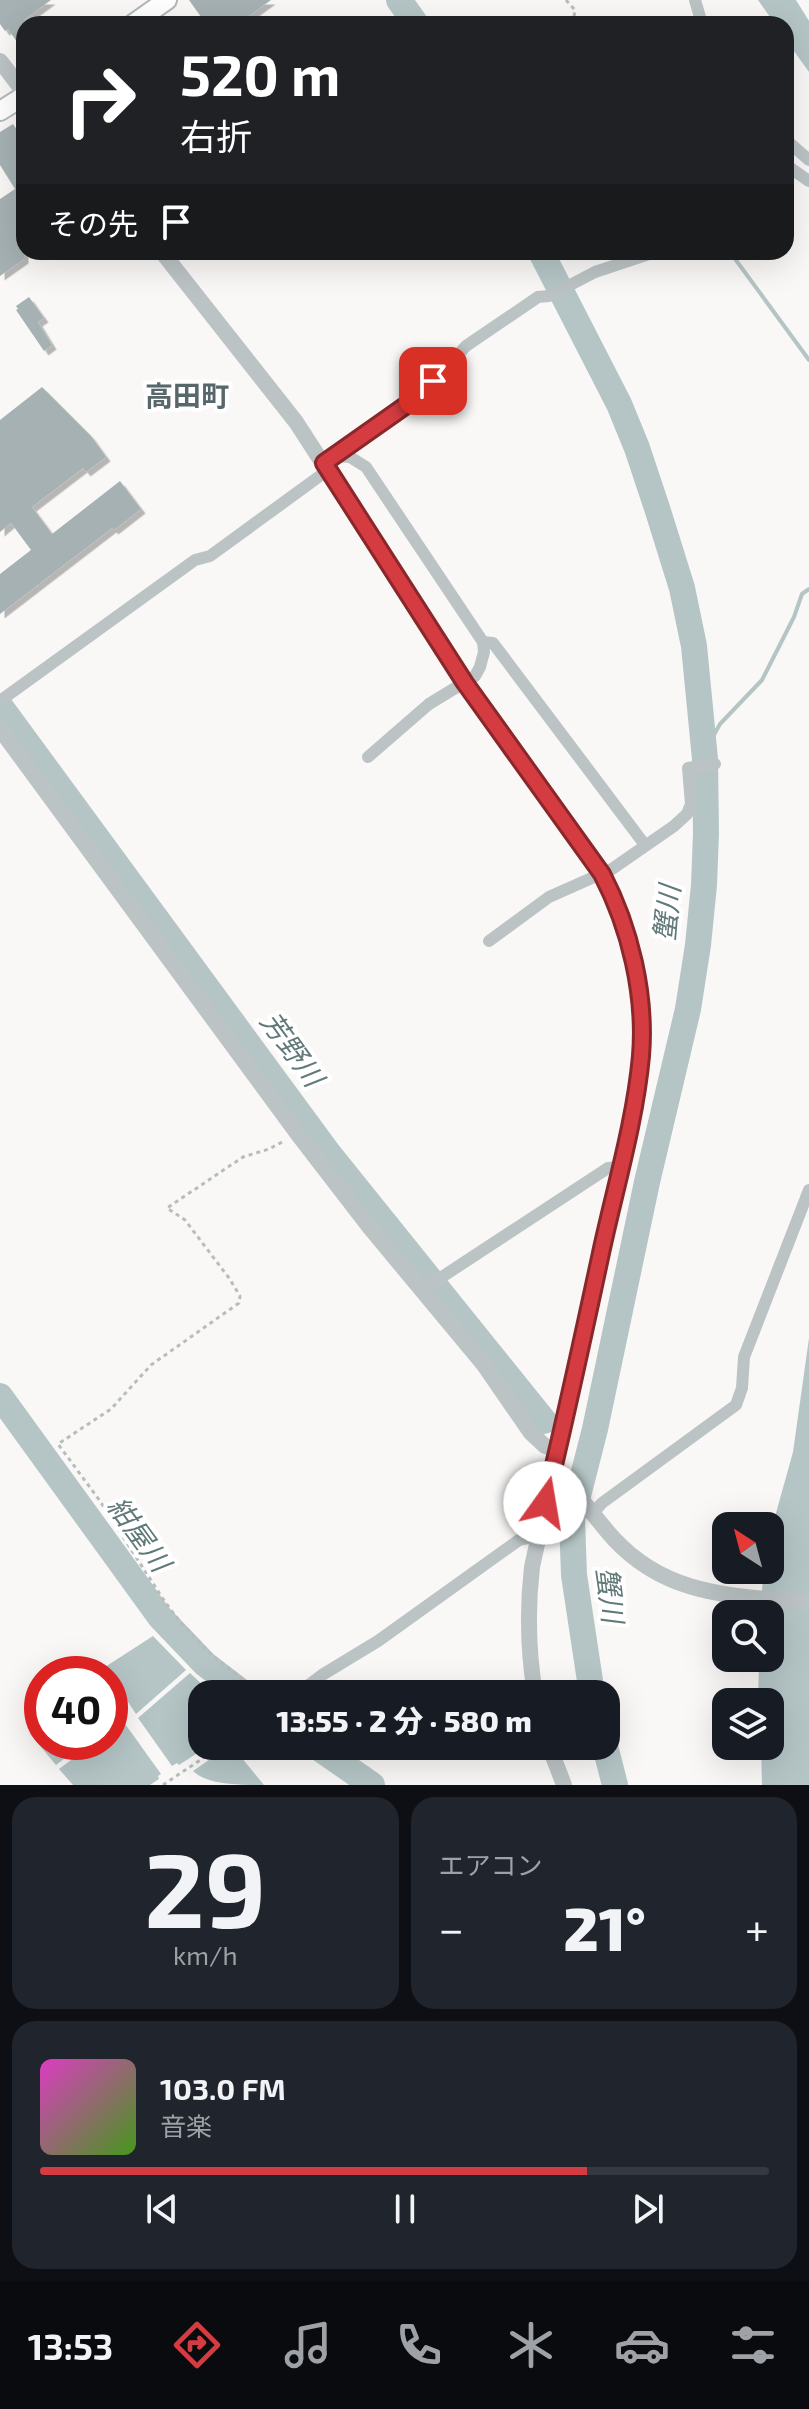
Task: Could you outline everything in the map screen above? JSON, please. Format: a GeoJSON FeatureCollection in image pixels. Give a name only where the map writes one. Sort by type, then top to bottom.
{"type":"FeatureCollection","features":[{"type":"Feature","properties":{"kind":"main road"},"geometry":{"type":"LineString","coordinates":[[144,16],[167,0]]}},
{"type":"Feature","properties":{"kind":"street"},"geometry":{"type":"LineString","coordinates":[[0,61],[16,83]]}},
{"type":"Feature","properties":{"kind":"street"},"geometry":{"type":"LineString","coordinates":[[168,260],[329,463],[465,683],[602,874],[614,897],[631,947],[640,1000],[641,1055],[629,1126],[538,1536],[528,1597],[528,1636],[533,1680]]}},
{"type":"Feature","properties":{"kind":"street"},"geometry":{"type":"LineString","coordinates":[[2,699],[195,560],[210,556],[422,394],[466,346],[538,297],[549,296],[595,272],[631,260]]}},
{"type":"Feature","properties":{"kind":"street"},"geometry":{"type":"LineString","coordinates":[[329,463],[350,457],[366,467],[483,642],[484,652],[475,676],[429,704],[368,757]]}},
{"type":"Feature","properties":{"kind":"street"},"geometry":{"type":"LineString","coordinates":[[483,642],[493,643],[645,845]]}},
{"type":"Feature","properties":{"kind":"street"},"geometry":{"type":"LineString","coordinates":[[0,729],[297,1133],[484,1365],[531,1433],[545,1446],[557,1450]]}},
{"type":"Feature","properties":{"kind":"street"},"geometry":{"type":"LineString","coordinates":[[489,941],[549,897],[602,874],[674,826],[687,814],[691,804],[688,768],[715,764]]}},
{"type":"Feature","properties":{"kind":"street"},"geometry":{"type":"LineString","coordinates":[[422,1290],[608,1168],[620,1167]]}},
{"type":"Feature","properties":{"kind":"street"},"geometry":{"type":"LineString","coordinates":[[593,1511],[736,1405],[742,1388],[744,1357],[809,1190]]}},
{"type":"Feature","properties":{"kind":"street"},"geometry":{"type":"LineString","coordinates":[[553,1469],[569,1482],[615,1539],[664,1577],[693,1589],[809,1603]]}},
{"type":"Feature","properties":{"kind":"street"},"geometry":{"type":"LineString","coordinates":[[315,1680],[378,1641],[519,1540],[538,1536]]}},
{"type":"Feature","properties":{"kind":"street"},"geometry":{"type":"LineString","coordinates":[[554,1760],[564,1785]]}},
{"type":"Feature","properties":{"kind":"path"},"geometry":{"type":"LineString","coordinates":[[244,1680],[209,1653],[180,1622],[100,1501],[58,1444],[111,1409],[151,1365],[239,1303],[240,1296],[229,1278],[185,1220],[167,1208],[243,1157],[269,1149],[297,1133]]}},
{"type":"Feature","properties":{"kind":"path"},"geometry":{"type":"LineString","coordinates":[[163,1785],[200,1760]]}},
{"type":"Feature","properties":{"kind":"shaded area"},"geometry":{"type":"Polygon","coordinates":[[[758,0],[796,0],[809,21],[809,72],[794,51],[794,16],[769,16],[758,0]]]}},
{"type":"Feature","properties":{"kind":"shaded area"},"geometry":{"type":"Polygon","coordinates":[[[809,1338],[809,1785],[762,1785],[761,1760],[784,1760],[784,1688],[758,1688],[759,1672],[784,1672],[784,1600],[762,1600],[762,1584],[784,1584],[784,1512],[776,1512],[793,1452],[809,1338]]]}},
{"type":"Feature","properties":{"kind":"shaded area"},"geometry":{"type":"Polygon","coordinates":[[[153,1636],[186,1670],[136,1714],[128,1702],[128,1656],[122,1656],[153,1636]]]}},
{"type":"Feature","properties":{"kind":"shaded area"},"geometry":{"type":"Polygon","coordinates":[[[190,1673],[197,1680],[188,1680],[188,1759],[179,1765],[172,1766],[138,1718],[190,1673]]]}},
{"type":"Feature","properties":{"kind":"shaded area"},"geometry":{"type":"Polygon","coordinates":[[[128,1728],[161,1774],[150,1785],[73,1785],[59,1769],[71,1760],[128,1760],[128,1728]]]}},
{"type":"Feature","properties":{"kind":"shaded area"},"geometry":{"type":"Polygon","coordinates":[[[209,1760],[243,1760],[264,1785],[215,1782],[193,1771],[209,1760]]]}},
{"type":"Feature","properties":{"kind":"building"},"geometry":{"type":"Polygon","coordinates":[[[0,0],[51,0],[29,16],[16,16],[16,40],[0,24],[0,0]]]}},
{"type":"Feature","properties":{"kind":"building"},"geometry":{"type":"Polygon","coordinates":[[[189,0],[271,0],[249,16],[200,16],[189,0]]]}},
{"type":"Feature","properties":{"kind":"building"},"geometry":{"type":"Polygon","coordinates":[[[13,124],[16,128],[16,260],[23,260],[0,276],[0,199],[15,189],[0,165],[0,132],[13,124]]]}},
{"type":"Feature","properties":{"kind":"building"},"geometry":{"type":"Polygon","coordinates":[[[29,297],[44,318],[38,322],[52,345],[44,351],[16,310],[16,306],[29,297]]]}},
{"type":"Feature","properties":{"kind":"building"},"geometry":{"type":"Polygon","coordinates":[[[42,387],[91,436],[106,457],[86,472],[83,468],[32,507],[52,534],[120,481],[141,509],[0,614],[0,574],[31,550],[11,523],[0,532],[0,420],[42,387]]]}},
{"type":"Feature","properties":{"kind":"waterway","name":"蟹川"},"geometry":{"type":"LineString","coordinates":[[399,0],[410,16]]}},
{"type":"Feature","properties":{"kind":"waterway","name":"蟹川"},"geometry":{"type":"LineString","coordinates":[[545,260],[619,404],[657,508],[682,588],[694,646],[705,759],[704,885],[688,1009],[647,1182],[595,1429],[572,1519],[574,1575],[590,1680]]}},
{"type":"Feature","properties":{"kind":"waterway"},"geometry":{"type":"LineString","coordinates":[[736,260],[809,360]]}},
{"type":"Feature","properties":{"kind":"waterway"},"geometry":{"type":"LineString","coordinates":[[705,751],[720,724],[762,680],[794,617],[802,594],[809,589]]}},
{"type":"Feature","properties":{"kind":"waterway","name":"芳野川"},"geometry":{"type":"LineString","coordinates":[[0,706],[329,1154],[544,1421]]}},
{"type":"Feature","properties":{"kind":"waterway","name":"紺屋川"},"geometry":{"type":"LineString","coordinates":[[0,1396],[160,1617],[205,1664],[226,1680]]}},
{"type":"Feature","properties":{"kind":"waterway","name":"紺屋川"},"geometry":{"type":"LineString","coordinates":[[336,1760],[372,1785]]}},
{"type":"Feature","properties":{"kind":"waterway","name":"蟹川"},"geometry":{"type":"LineString","coordinates":[[609,1760],[615,1785]]}},
{"type":"Feature","properties":{"kind":"district","name":"高田町"},"geometry":{"type":"Point","coordinates":[187,396]}},
{"type":"Feature","properties":{"kind":"route"},"geometry":{"type":"LineString","coordinates":[[433,381],[422,394],[324,463],[465,683],[602,874],[614,897],[631,947],[640,1000],[641,1055],[629,1126],[545,1503]]}}]}
